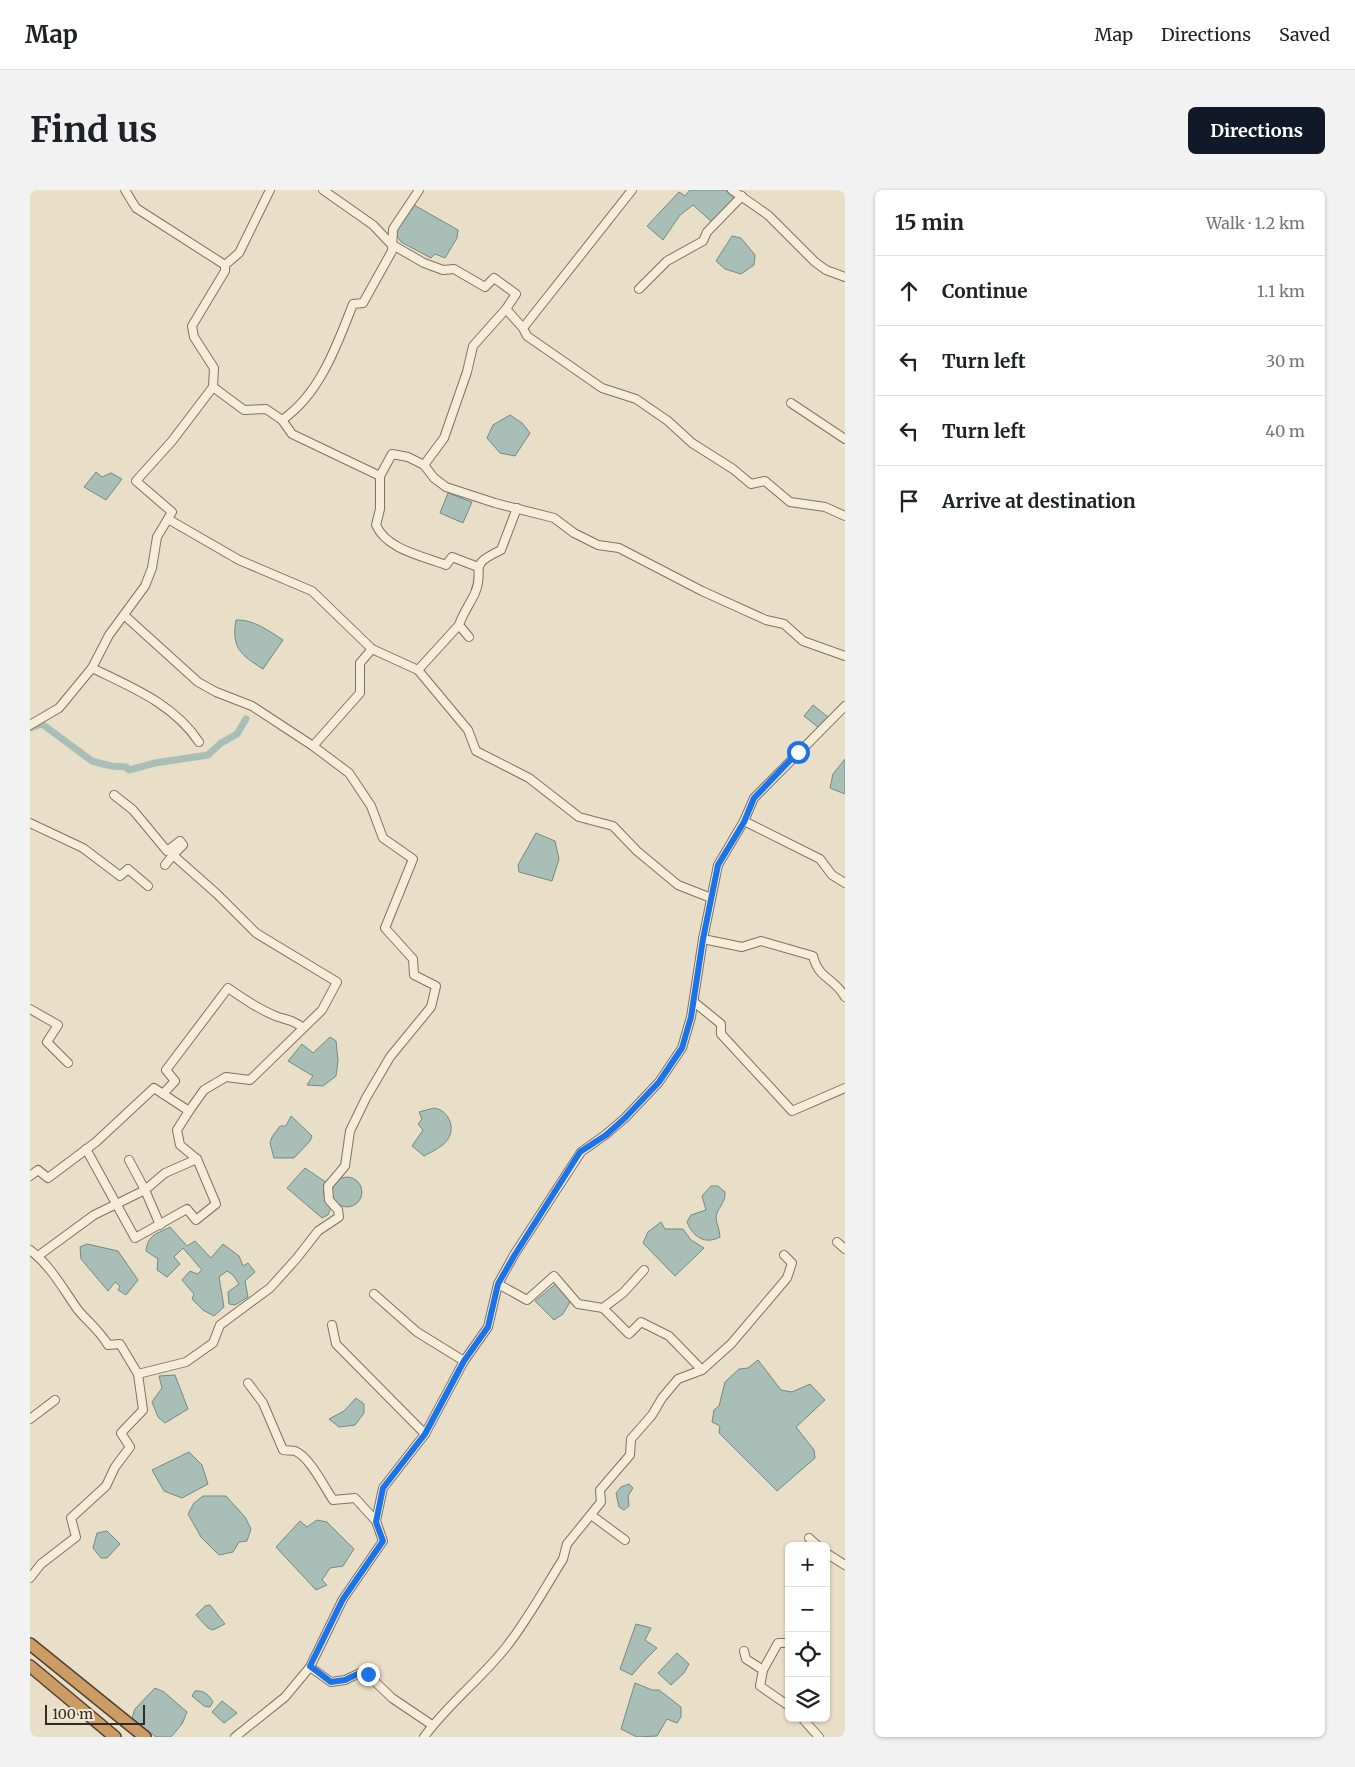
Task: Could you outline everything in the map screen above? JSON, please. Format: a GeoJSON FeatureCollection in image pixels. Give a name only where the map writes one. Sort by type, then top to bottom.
{"type":"FeatureCollection","features":[{"type":"Feature","properties":{"kind":"highway"},"geometry":{"type":"LineString","coordinates":[[30,1644],[145,1737]]}},
{"type":"Feature","properties":{"kind":"highway"},"geometry":{"type":"LineString","coordinates":[[30,1666],[115,1737]]}},
{"type":"Feature","properties":{"kind":"street"},"geometry":{"type":"LineString","coordinates":[[126,190],[136,208],[225,265]]}},
{"type":"Feature","properties":{"kind":"street"},"geometry":{"type":"LineString","coordinates":[[30,725],[59,708],[92,668],[109,635],[145,586],[152,568],[157,537],[172,512],[136,481],[172,440],[213,387],[214,368],[194,338],[192,326],[225,271],[225,265],[238,253],[270,190]]}},
{"type":"Feature","properties":{"kind":"street"},"geometry":{"type":"LineString","coordinates":[[322,190],[373,225],[391,244],[424,263],[442,270],[454,269],[485,287],[494,278],[516,294],[506,309],[473,346],[467,372],[444,438],[424,465]]}},
{"type":"Feature","properties":{"kind":"street"},"geometry":{"type":"LineString","coordinates":[[282,420],[295,411],[320,377],[353,304],[363,303],[392,251],[393,229],[419,190]]}},
{"type":"Feature","properties":{"kind":"street"},"geometry":{"type":"LineString","coordinates":[[523,328],[632,190]]}},
{"type":"Feature","properties":{"kind":"street"},"geometry":{"type":"LineString","coordinates":[[732,190],[768,215],[815,262],[826,270],[845,277]]}},
{"type":"Feature","properties":{"kind":"street"},"geometry":{"type":"LineString","coordinates":[[639,289],[667,262],[704,241],[707,232],[742,196]]}},
{"type":"Feature","properties":{"kind":"street"},"geometry":{"type":"LineString","coordinates":[[506,309],[523,328],[526,336],[541,348],[566,362],[602,388],[636,399],[668,421],[692,443],[733,468],[751,484],[764,481],[790,502],[825,507],[845,516]]}},
{"type":"Feature","properties":{"kind":"street"},"geometry":{"type":"LineString","coordinates":[[213,387],[244,410],[266,410],[282,420],[292,434],[380,476]]}},
{"type":"Feature","properties":{"kind":"street"},"geometry":{"type":"LineString","coordinates":[[792,402],[845,439]]}},
{"type":"Feature","properties":{"kind":"street"},"geometry":{"type":"LineString","coordinates":[[478,567],[452,557],[446,565],[421,558],[384,537],[376,525],[380,509],[380,476],[392,454],[408,457],[424,465],[434,478],[446,487],[495,503],[554,518],[574,533],[598,545],[619,548],[726,602],[766,620],[784,624],[803,640],[845,656]]}},
{"type":"Feature","properties":{"kind":"street"},"geometry":{"type":"LineString","coordinates":[[418,670],[459,625],[474,594],[478,567],[483,559],[501,550],[517,508]]}},
{"type":"Feature","properties":{"kind":"street"},"geometry":{"type":"LineString","coordinates":[[168,519],[239,560],[312,591],[372,649],[418,670],[468,730],[476,751],[529,778],[579,817],[613,826],[637,851],[678,885],[711,898]]}},
{"type":"Feature","properties":{"kind":"street"},"geometry":{"type":"LineString","coordinates":[[124,615],[198,682],[216,692],[252,706],[313,746],[349,773],[371,806],[383,838],[413,858],[386,928],[413,959],[414,975],[436,986],[431,1007],[390,1057],[350,1131],[345,1166],[328,1186],[329,1200],[338,1210],[339,1217],[318,1231],[270,1288],[220,1325],[213,1343],[186,1362],[138,1374]]}},
{"type":"Feature","properties":{"kind":"street"},"geometry":{"type":"LineString","coordinates":[[459,625],[469,637]]}},
{"type":"Feature","properties":{"kind":"street"},"geometry":{"type":"LineString","coordinates":[[313,746],[360,693],[360,663],[372,649]]}},
{"type":"Feature","properties":{"kind":"street"},"geometry":{"type":"LineString","coordinates":[[92,668],[150,697],[179,718],[199,742]]}},
{"type":"Feature","properties":{"kind":"street"},"geometry":{"type":"LineString","coordinates":[[376,1522],[383,1488],[425,1434],[464,1361],[488,1327],[498,1284],[542,1209],[580,1152],[606,1135],[625,1118],[659,1082],[682,1048],[694,1002],[703,939],[718,865],[744,822],[754,798],[845,706]]}},
{"type":"Feature","properties":{"kind":"street"},"geometry":{"type":"LineString","coordinates":[[114,795],[132,810],[167,851],[180,841],[183,845],[165,865]]}},
{"type":"Feature","properties":{"kind":"street"},"geometry":{"type":"LineString","coordinates":[[744,822],[820,859],[832,875],[845,883]]}},
{"type":"Feature","properties":{"kind":"street"},"geometry":{"type":"LineString","coordinates":[[30,823],[82,848],[120,876],[128,869],[148,886]]}},
{"type":"Feature","properties":{"kind":"street"},"geometry":{"type":"LineString","coordinates":[[86,1150],[98,1168],[101,1180],[135,1238],[187,1209],[196,1220],[216,1204],[197,1159],[180,1145],[177,1130],[204,1090],[226,1078],[250,1080],[322,1010],[337,982],[256,933],[217,894],[173,855]]}},
{"type":"Feature","properties":{"kind":"street"},"geometry":{"type":"LineString","coordinates":[[703,939],[742,947],[761,941],[812,956],[816,969],[840,988],[845,997]]}},
{"type":"Feature","properties":{"kind":"street"},"geometry":{"type":"LineString","coordinates":[[162,1094],[175,1081],[166,1070],[228,988],[252,1004],[278,1017],[296,1022],[303,1028]]}},
{"type":"Feature","properties":{"kind":"street"},"geometry":{"type":"LineString","coordinates":[[694,1002],[721,1024],[721,1034],[792,1111],[845,1088]]}},
{"type":"Feature","properties":{"kind":"street"},"geometry":{"type":"LineString","coordinates":[[30,1010],[58,1026],[47,1042],[68,1063]]}},
{"type":"Feature","properties":{"kind":"street"},"geometry":{"type":"LineString","coordinates":[[30,1176],[38,1170],[48,1178],[86,1150],[154,1088],[189,1112]]}},
{"type":"Feature","properties":{"kind":"street"},"geometry":{"type":"LineString","coordinates":[[38,1256],[94,1215],[145,1190],[165,1173],[197,1159]]}},
{"type":"Feature","properties":{"kind":"street"},"geometry":{"type":"LineString","coordinates":[[129,1160],[145,1190],[160,1225]]}},
{"type":"Feature","properties":{"kind":"street"},"geometry":{"type":"LineString","coordinates":[[837,1242],[845,1249]]}},
{"type":"Feature","properties":{"kind":"street"},"geometry":{"type":"LineString","coordinates":[[30,1250],[38,1256],[57,1278],[80,1311],[101,1332],[108,1345],[120,1344],[138,1374],[143,1410],[121,1432],[130,1447],[114,1467],[106,1486],[71,1518],[76,1537],[41,1564],[30,1578]]}},
{"type":"Feature","properties":{"kind":"street"},"geometry":{"type":"LineString","coordinates":[[424,1737],[432,1725],[475,1683],[508,1645],[563,1559],[567,1544],[601,1502],[600,1490],[630,1455],[631,1439],[652,1415],[662,1398],[678,1380],[702,1370],[731,1344],[787,1278],[792,1263],[784,1255]]}},
{"type":"Feature","properties":{"kind":"street"},"geometry":{"type":"LineString","coordinates":[[603,1308],[623,1293],[644,1270]]}},
{"type":"Feature","properties":{"kind":"street"},"geometry":{"type":"LineString","coordinates":[[498,1284],[527,1300],[554,1276],[578,1304],[603,1308],[628,1334],[641,1322],[669,1336],[702,1370]]}},
{"type":"Feature","properties":{"kind":"street"},"geometry":{"type":"LineString","coordinates":[[374,1294],[417,1332],[464,1361]]}},
{"type":"Feature","properties":{"kind":"street"},"geometry":{"type":"LineString","coordinates":[[332,1325],[336,1344],[425,1434]]}},
{"type":"Feature","properties":{"kind":"street"},"geometry":{"type":"LineString","coordinates":[[234,1737],[285,1697],[310,1666],[343,1599],[383,1541],[376,1522],[354,1498],[333,1500],[315,1471],[302,1456],[296,1452],[283,1450],[263,1403],[248,1383]]}},
{"type":"Feature","properties":{"kind":"street"},"geometry":{"type":"LineString","coordinates":[[30,1420],[55,1400]]}},
{"type":"Feature","properties":{"kind":"street"},"geometry":{"type":"LineString","coordinates":[[591,1515],[625,1540]]}},
{"type":"Feature","properties":{"kind":"street"},"geometry":{"type":"LineString","coordinates":[[809,1538],[814,1542]]}},
{"type":"Feature","properties":{"kind":"street"},"geometry":{"type":"LineString","coordinates":[[830,1556],[845,1565]]}},
{"type":"Feature","properties":{"kind":"street"},"geometry":{"type":"LineString","coordinates":[[785,1643],[778,1643],[763,1670],[760,1686],[785,1703]]}},
{"type":"Feature","properties":{"kind":"street"},"geometry":{"type":"LineString","coordinates":[[744,1652],[746,1660],[763,1670]]}},
{"type":"Feature","properties":{"kind":"street"},"geometry":{"type":"LineString","coordinates":[[310,1666],[331,1682],[345,1680],[364,1671],[392,1698],[432,1725]]}},
{"type":"Feature","properties":{"kind":"street"},"geometry":{"type":"LineString","coordinates":[[806,1722],[819,1737]]}},
{"type":"Feature","properties":{"kind":"water"},"geometry":{"type":"Polygon","coordinates":[[[690,190],[725,190],[736,199],[713,223],[693,205],[680,215],[663,240],[647,226],[679,192],[685,196],[690,190]]]}},
{"type":"Feature","properties":{"kind":"water"},"geometry":{"type":"Polygon","coordinates":[[[414,205],[458,230],[457,238],[445,258],[435,254],[431,258],[401,242],[396,234],[401,222],[414,205]]]}},
{"type":"Feature","properties":{"kind":"water"},"geometry":{"type":"Polygon","coordinates":[[[732,236],[741,238],[755,255],[754,265],[741,274],[725,269],[716,261],[732,236]]]}},
{"type":"Feature","properties":{"kind":"water"},"geometry":{"type":"Polygon","coordinates":[[[510,415],[522,423],[530,433],[515,456],[500,453],[487,438],[493,425],[510,415]]]}},
{"type":"Feature","properties":{"kind":"water"},"geometry":{"type":"Polygon","coordinates":[[[96,472],[102,477],[111,473],[122,479],[106,500],[84,487],[96,472]]]}},
{"type":"Feature","properties":{"kind":"water"},"geometry":{"type":"Polygon","coordinates":[[[448,493],[472,502],[463,523],[440,513],[448,493]]]}},
{"type":"Feature","properties":{"kind":"water"},"geometry":{"type":"Polygon","coordinates":[[[236,620],[249,621],[283,640],[263,669],[239,650],[235,638],[236,620]]]}},
{"type":"Feature","properties":{"kind":"water"},"geometry":{"type":"Polygon","coordinates":[[[813,705],[828,717],[819,728],[804,716],[813,705]]]}},
{"type":"Feature","properties":{"kind":"water"},"geometry":{"type":"Polygon","coordinates":[[[845,759],[845,794],[830,788],[833,774],[845,759]]]}},
{"type":"Feature","properties":{"kind":"water"},"geometry":{"type":"Polygon","coordinates":[[[536,833],[555,841],[559,859],[552,881],[519,872],[518,865],[536,833]]]}},
{"type":"Feature","properties":{"kind":"water"},"geometry":{"type":"Polygon","coordinates":[[[330,1037],[336,1041],[338,1061],[336,1076],[323,1086],[307,1085],[313,1076],[288,1061],[302,1044],[313,1053],[330,1037]]]}},
{"type":"Feature","properties":{"kind":"water"},"geometry":{"type":"Polygon","coordinates":[[[434,1108],[439,1109],[447,1116],[451,1124],[450,1134],[443,1144],[424,1156],[412,1146],[423,1130],[418,1124],[422,1119],[419,1112],[434,1108]]]}},
{"type":"Feature","properties":{"kind":"water"},"geometry":{"type":"Polygon","coordinates":[[[291,1116],[312,1136],[310,1141],[294,1158],[274,1158],[270,1143],[272,1137],[280,1126],[286,1126],[291,1116]]]}},
{"type":"Feature","properties":{"kind":"water"},"geometry":{"type":"Polygon","coordinates":[[[305,1168],[327,1183],[324,1195],[331,1207],[328,1215],[322,1218],[287,1188],[305,1168]]]}},
{"type":"Feature","properties":{"kind":"water"},"geometry":{"type":"Polygon","coordinates":[[[347,1177],[357,1182],[362,1192],[357,1202],[347,1207],[337,1202],[332,1192],[337,1182],[347,1177]]]}},
{"type":"Feature","properties":{"kind":"water"},"geometry":{"type":"Polygon","coordinates":[[[711,1186],[718,1186],[725,1192],[725,1196],[716,1217],[720,1237],[705,1240],[693,1232],[687,1222],[691,1215],[706,1210],[702,1196],[711,1186]]]}},
{"type":"Feature","properties":{"kind":"water"},"geometry":{"type":"Polygon","coordinates":[[[661,1222],[665,1229],[683,1229],[691,1240],[704,1248],[675,1276],[643,1243],[648,1232],[661,1222]]]}},
{"type":"Feature","properties":{"kind":"water"},"geometry":{"type":"Polygon","coordinates":[[[170,1227],[187,1246],[195,1241],[211,1258],[223,1244],[239,1256],[243,1266],[248,1263],[255,1272],[245,1281],[248,1297],[235,1305],[229,1304],[228,1292],[239,1284],[233,1275],[227,1271],[219,1277],[224,1307],[214,1316],[203,1310],[192,1299],[194,1294],[182,1280],[190,1271],[197,1274],[202,1270],[183,1248],[174,1257],[180,1264],[167,1277],[157,1270],[158,1259],[146,1251],[147,1245],[154,1235],[170,1227]]]}},
{"type":"Feature","properties":{"kind":"water"},"geometry":{"type":"Polygon","coordinates":[[[87,1244],[118,1251],[138,1280],[126,1295],[118,1290],[120,1286],[115,1282],[108,1291],[81,1259],[80,1247],[87,1244]]]}},
{"type":"Feature","properties":{"kind":"water"},"geometry":{"type":"Polygon","coordinates":[[[558,1282],[571,1300],[563,1314],[554,1320],[535,1301],[558,1282]]]}},
{"type":"Feature","properties":{"kind":"water"},"geometry":{"type":"Polygon","coordinates":[[[758,1360],[781,1390],[792,1392],[810,1384],[825,1400],[796,1427],[814,1450],[815,1458],[777,1491],[719,1433],[720,1426],[712,1422],[714,1410],[719,1406],[725,1382],[739,1369],[748,1368],[758,1360]]]}},
{"type":"Feature","properties":{"kind":"water"},"geometry":{"type":"Polygon","coordinates":[[[175,1375],[188,1409],[165,1423],[158,1417],[152,1402],[162,1388],[159,1376],[175,1375]]]}},
{"type":"Feature","properties":{"kind":"water"},"geometry":{"type":"Polygon","coordinates":[[[356,1398],[364,1404],[364,1413],[355,1425],[339,1427],[329,1419],[344,1411],[356,1398]]]}},
{"type":"Feature","properties":{"kind":"water"},"geometry":{"type":"Polygon","coordinates":[[[189,1452],[202,1465],[208,1484],[182,1498],[164,1491],[152,1470],[189,1452]]]}},
{"type":"Feature","properties":{"kind":"water"},"geometry":{"type":"Polygon","coordinates":[[[629,1484],[633,1488],[628,1496],[629,1506],[624,1510],[619,1507],[616,1493],[621,1487],[629,1484]]]}},
{"type":"Feature","properties":{"kind":"water"},"geometry":{"type":"Polygon","coordinates":[[[203,1496],[226,1496],[245,1517],[251,1529],[247,1541],[239,1542],[233,1552],[219,1555],[201,1537],[188,1514],[194,1503],[203,1496]]]}},
{"type":"Feature","properties":{"kind":"water"},"geometry":{"type":"Polygon","coordinates":[[[317,1520],[327,1522],[354,1549],[343,1566],[330,1568],[322,1580],[327,1585],[316,1590],[276,1547],[300,1521],[307,1527],[317,1520]]]}},
{"type":"Feature","properties":{"kind":"water"},"geometry":{"type":"Polygon","coordinates":[[[107,1531],[120,1544],[107,1558],[101,1558],[93,1548],[97,1533],[107,1531]]]}},
{"type":"Feature","properties":{"kind":"water"},"geometry":{"type":"Polygon","coordinates":[[[210,1605],[225,1624],[213,1630],[208,1628],[196,1615],[205,1606],[210,1605]]]}},
{"type":"Feature","properties":{"kind":"water"},"geometry":{"type":"Polygon","coordinates":[[[636,1624],[651,1628],[645,1640],[657,1648],[632,1675],[620,1669],[636,1624]]]}},
{"type":"Feature","properties":{"kind":"water"},"geometry":{"type":"Polygon","coordinates":[[[677,1653],[689,1664],[684,1673],[671,1685],[658,1673],[677,1653]]]}},
{"type":"Feature","properties":{"kind":"water"},"geometry":{"type":"Polygon","coordinates":[[[635,1683],[652,1690],[659,1690],[681,1707],[681,1717],[677,1723],[667,1719],[657,1736],[637,1737],[621,1729],[635,1683]]]}},
{"type":"Feature","properties":{"kind":"water"},"geometry":{"type":"Polygon","coordinates":[[[155,1688],[164,1692],[187,1712],[182,1724],[171,1737],[156,1737],[132,1718],[135,1709],[155,1688]]]}},
{"type":"Feature","properties":{"kind":"water"},"geometry":{"type":"Polygon","coordinates":[[[195,1691],[201,1691],[208,1695],[213,1702],[210,1707],[204,1706],[192,1696],[195,1691]]]}},
{"type":"Feature","properties":{"kind":"water"},"geometry":{"type":"Polygon","coordinates":[[[222,1701],[237,1713],[224,1723],[212,1712],[222,1701]]]}},
{"type":"Feature","properties":{"kind":"waterway"},"geometry":{"type":"LineString","coordinates":[[30,728],[42,724],[92,761],[111,766],[126,767],[129,770],[155,763],[208,755],[221,743],[237,734],[246,719]]}},
{"type":"Feature","properties":{"kind":"route"},"geometry":{"type":"LineString","coordinates":[[368,1674],[364,1671],[345,1680],[331,1682],[310,1666],[343,1599],[383,1541],[376,1522],[383,1488],[425,1434],[464,1361],[488,1327],[498,1284],[542,1209],[580,1152],[606,1135],[625,1118],[659,1082],[682,1048],[691,1017],[703,939],[718,865],[744,822],[754,798],[798,752]]}}]}
